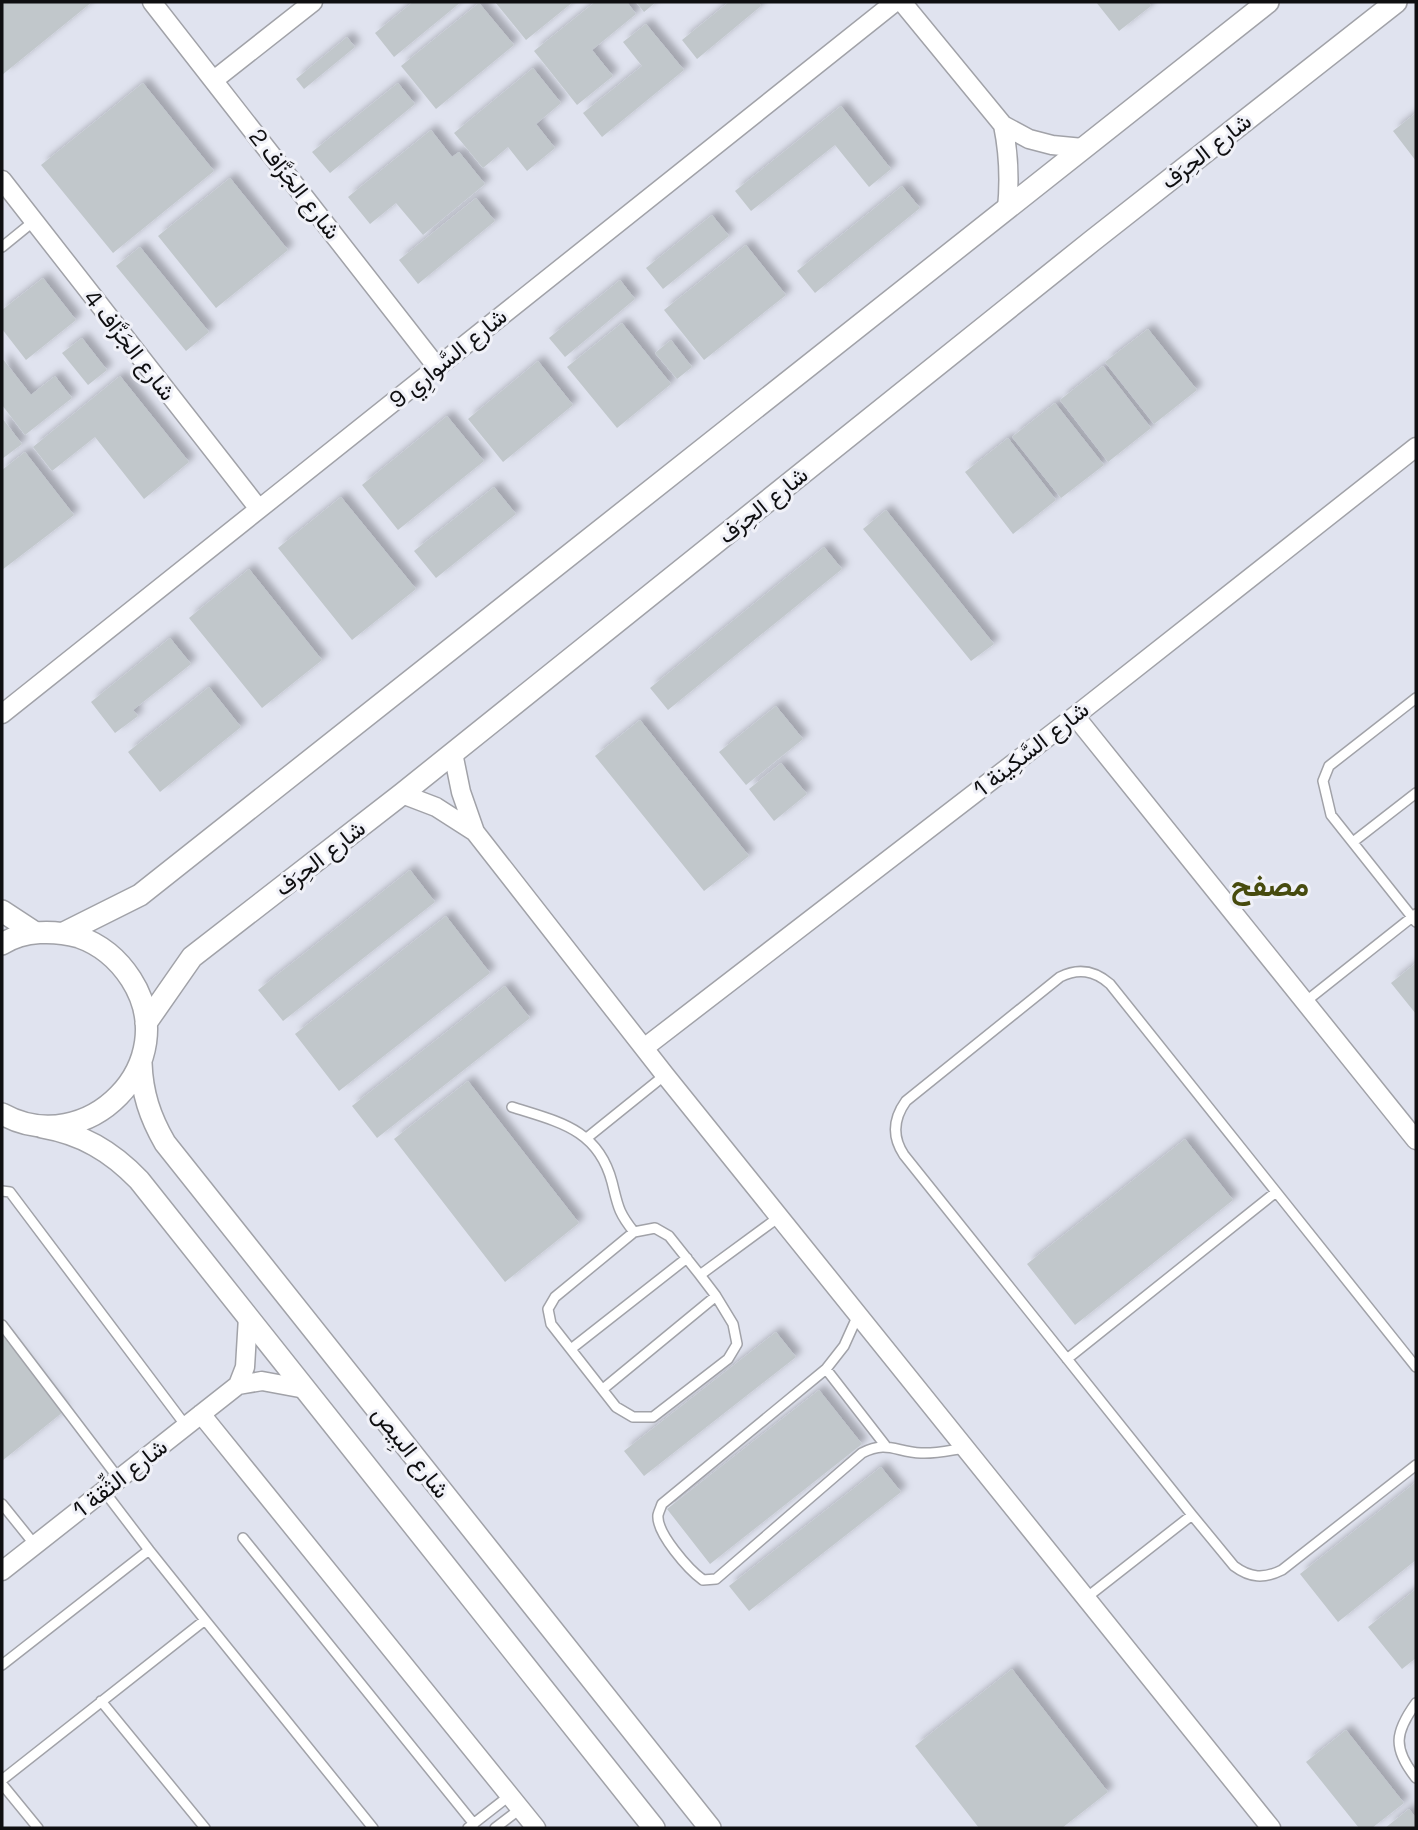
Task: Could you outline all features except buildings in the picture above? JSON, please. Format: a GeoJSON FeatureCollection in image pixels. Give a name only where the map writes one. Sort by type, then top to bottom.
{"type":"FeatureCollection","features":[{"type":"Feature","properties":{"kind":"street","name":"شارع الجَزَّاف 2"},"geometry":{"type":"LineString","coordinates":[[152,2],[438,367]]}},
{"type":"Feature","properties":{"kind":"street"},"geometry":{"type":"LineString","coordinates":[[214,80],[313,2]]}},
{"type":"Feature","properties":{"kind":"street","name":"شارع السَّوارِي 9"},"geometry":{"type":"LineString","coordinates":[[2,715],[895,2]]}},
{"type":"Feature","properties":{"kind":"street"},"geometry":{"type":"LineString","coordinates":[[902,2],[1003,125],[1030,139],[1052,145],[1083,148]]}},
{"type":"Feature","properties":{"kind":"street"},"geometry":{"type":"LineString","coordinates":[[64,933],[140,895],[1268,2]]}},
{"type":"Feature","properties":{"kind":"street","name":"شارع الحِرَف"},"geometry":{"type":"LineString","coordinates":[[146,1023],[191,957],[402,794],[1081,250],[1396,2]]}},
{"type":"Feature","properties":{"kind":"street"},"geometry":{"type":"LineString","coordinates":[[1003,125],[1009,157],[1007,209]]}},
{"type":"Feature","properties":{"kind":"street","name":"شارع الجَزَّاف 4"},"geometry":{"type":"LineString","coordinates":[[2,180],[259,509]]}},
{"type":"Feature","properties":{"kind":"street","name":"شارع السَّكِينة 1"},"geometry":{"type":"LineString","coordinates":[[644,1048],[1075,716],[1416,447]]}},
{"type":"Feature","properties":{"kind":"street"},"geometry":{"type":"LineString","coordinates":[[1075,716],[1416,1139]]}},
{"type":"Feature","properties":{"kind":"street"},"geometry":{"type":"LineString","coordinates":[[453,753],[461,792],[475,831],[644,1048],[1086,1598],[1265,1826]]}},
{"type":"Feature","properties":{"kind":"street"},"geometry":{"type":"LineString","coordinates":[[402,794],[436,807],[475,831]]}},
{"type":"Feature","properties":{"kind":"street"},"geometry":{"type":"LineString","coordinates":[[2,911],[34,933]]}},
{"type":"Feature","properties":{"kind":"street"},"geometry":{"type":"LineString","coordinates":[[2,944],[34,933],[64,933],[95,943],[121,963],[139,991],[146,1023],[146,1043],[141,1063],[125,1090],[102,1111],[73,1124],[42,1127]]}},
{"type":"Feature","properties":{"kind":"street","name":"شارع البِيص"},"geometry":{"type":"LineString","coordinates":[[141,1063],[147,1105],[165,1143],[710,1828]]}},
{"type":"Feature","properties":{"kind":"street","name":"شارع البِيص"},"geometry":{"type":"LineString","coordinates":[[4,1117],[24,1125],[69,1133],[96,1144],[126,1166],[654,1828]]}},
{"type":"Feature","properties":{"kind":"street"},"geometry":{"type":"LineString","coordinates":[[248,1317],[245,1367],[239,1385],[262,1381],[305,1389]]}},
{"type":"Feature","properties":{"kind":"street","name":"شارع الثِّقة 1"},"geometry":{"type":"LineString","coordinates":[[2,1572],[239,1385]]}},
{"type":"Feature","properties":{"kind":"street"},"geometry":{"type":"LineString","coordinates":[[201,1414],[536,1828]]}},
{"type":"Feature","properties":{"kind":"lane"},"geometry":{"type":"LineString","coordinates":[[2,247],[34,221]]}},
{"type":"Feature","properties":{"kind":"lane"},"geometry":{"type":"LineString","coordinates":[[1306,1002],[1415,918],[1331,815],[1323,781],[1329,765],[1416,698]]}},
{"type":"Feature","properties":{"kind":"lane"},"geometry":{"type":"LineString","coordinates":[[1353,842],[1416,793]]}},
{"type":"Feature","properties":{"kind":"lane"},"geometry":{"type":"LineString","coordinates":[[1416,1367],[1110,984],[1095,973],[1077,971],[1060,977],[1049,985],[906,1101],[897,1118],[895,1128],[899,1147],[905,1155],[1234,1566],[1252,1576],[1272,1575],[1282,1570],[1416,1465]]}},
{"type":"Feature","properties":{"kind":"lane"},"geometry":{"type":"LineString","coordinates":[[588,1137],[665,1074]]}},
{"type":"Feature","properties":{"kind":"lane"},"geometry":{"type":"LineString","coordinates":[[512,1107],[547,1118],[588,1137],[602,1155],[612,1183],[615,1202],[622,1217],[634,1231]]}},
{"type":"Feature","properties":{"kind":"lane"},"geometry":{"type":"LineString","coordinates":[[2,1191],[10,1192],[186,1426]]}},
{"type":"Feature","properties":{"kind":"lane"},"geometry":{"type":"LineString","coordinates":[[1067,1359],[1276,1192]]}},
{"type":"Feature","properties":{"kind":"lane"},"geometry":{"type":"LineString","coordinates":[[700,1275],[779,1217]]}},
{"type":"Feature","properties":{"kind":"lane"},"geometry":{"type":"LineString","coordinates":[[655,1227],[669,1236],[687,1258],[733,1324],[737,1344],[728,1359],[653,1418],[633,1417],[617,1407],[551,1324],[548,1310],[555,1297],[634,1231],[655,1227]]}},
{"type":"Feature","properties":{"kind":"lane"},"geometry":{"type":"LineString","coordinates":[[571,1349],[687,1258]]}},
{"type":"Feature","properties":{"kind":"lane"},"geometry":{"type":"LineString","coordinates":[[603,1389],[716,1296]]}},
{"type":"Feature","properties":{"kind":"lane"},"geometry":{"type":"LineString","coordinates":[[858,1315],[844,1346],[826,1369],[662,1504],[658,1515],[661,1530],[691,1572],[703,1580],[716,1579],[862,1453],[885,1445],[923,1453],[965,1448]]}},
{"type":"Feature","properties":{"kind":"lane"},"geometry":{"type":"LineString","coordinates":[[2,1325],[119,1479]]}},
{"type":"Feature","properties":{"kind":"lane"},"geometry":{"type":"LineString","coordinates":[[826,1369],[885,1445]]}},
{"type":"Feature","properties":{"kind":"lane"},"geometry":{"type":"LineString","coordinates":[[104,1491],[373,1828]]}},
{"type":"Feature","properties":{"kind":"lane"},"geometry":{"type":"LineString","coordinates":[[2,1504],[35,1545]]}},
{"type":"Feature","properties":{"kind":"lane"},"geometry":{"type":"LineString","coordinates":[[1086,1598],[1192,1515]]}},
{"type":"Feature","properties":{"kind":"lane"},"geometry":{"type":"LineString","coordinates":[[243,1538],[471,1826],[515,1802]]}},
{"type":"Feature","properties":{"kind":"lane"},"geometry":{"type":"LineString","coordinates":[[2,1665],[149,1550]]}},
{"type":"Feature","properties":{"kind":"lane"},"geometry":{"type":"LineString","coordinates":[[38,1828],[2,1782],[205,1620]]}},
{"type":"Feature","properties":{"kind":"lane"},"geometry":{"type":"LineString","coordinates":[[101,1701],[205,1828]]}},
{"type":"Feature","properties":{"kind":"lane"},"geometry":{"type":"LineString","coordinates":[[1416,1703],[1401,1723],[1399,1748],[1416,1778]]}},
{"type":"Feature","properties":{"kind":"lane"},"geometry":{"type":"LineString","coordinates":[[495,1828],[515,1802]]}},
{"type":"Feature","properties":{"kind":"shaded area"},"geometry":{"type":"Polygon","coordinates":[[[2,2],[1416,2],[1416,1828],[2,1828],[2,2]]]}},
{"type":"Feature","properties":{"kind":"district","name":"مصفح"},"geometry":{"type":"Point","coordinates":[1270,885]}}]}
